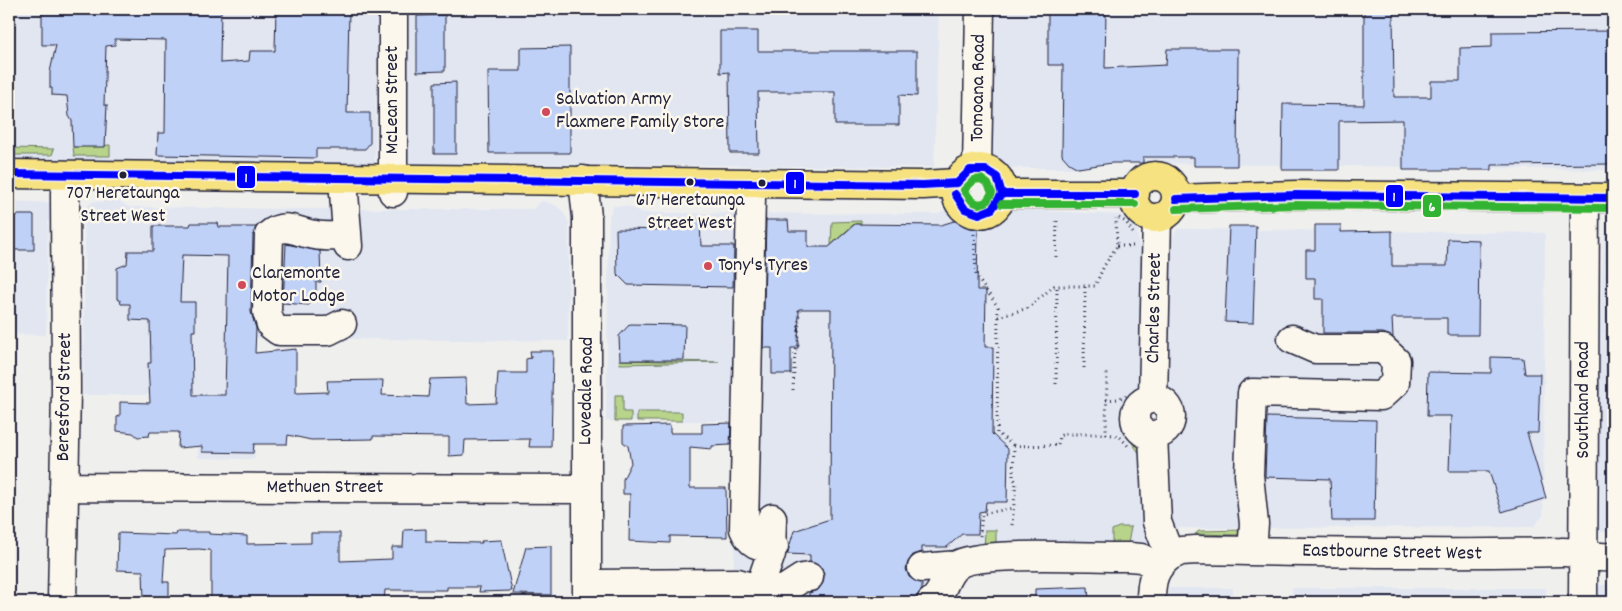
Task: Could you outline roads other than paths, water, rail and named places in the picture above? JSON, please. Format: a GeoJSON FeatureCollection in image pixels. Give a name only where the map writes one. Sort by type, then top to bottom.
{"type":"FeatureCollection","features":[{"type":"Feature","properties":{"kind":"main road"},"geometry":{"type":"LineString","coordinates":[[584,188],[751,197],[825,198],[963,182],[988,170],[997,176],[1007,206]]}},
{"type":"Feature","properties":{"kind":"main road"},"geometry":{"type":"LineString","coordinates":[[9,174],[393,185],[584,188],[924,185],[963,182]]}},
{"type":"Feature","properties":{"kind":"main road"},"geometry":{"type":"LineString","coordinates":[[1154,176],[1167,180],[1172,184],[1176,198],[1172,210],[1166,215],[1157,218],[1140,212],[1136,206],[1135,194],[1142,181],[1154,176]]}},
{"type":"Feature","properties":{"kind":"main road"},"geometry":{"type":"LineString","coordinates":[[963,182],[962,208],[973,217],[1007,206],[1135,194]]}},
{"type":"Feature","properties":{"kind":"main road"},"geometry":{"type":"LineString","coordinates":[[9,192],[344,193],[393,185]]}},
{"type":"Feature","properties":{"kind":"main road"},"geometry":{"type":"LineString","coordinates":[[1176,198],[1296,194],[1613,198]]}},
{"type":"Feature","properties":{"kind":"street","name":"McLean Street"},"geometry":{"type":"LineString","coordinates":[[393,9],[393,185]]}},
{"type":"Feature","properties":{"kind":"street","name":"Tomoana Road"},"geometry":{"type":"LineString","coordinates":[[963,182],[980,9]]}},
{"type":"Feature","properties":{"kind":"street","name":"Lovedale Road"},"geometry":{"type":"LineString","coordinates":[[584,188],[588,358],[587,593]]}},
{"type":"Feature","properties":{"kind":"street","name":"Beresford Street"},"geometry":{"type":"LineString","coordinates":[[62,602],[66,390],[65,193]]}},
{"type":"Feature","properties":{"kind":"street"},"geometry":{"type":"LineString","coordinates":[[344,193],[348,241],[313,235],[290,228],[276,229],[270,235],[266,312],[271,325],[279,331],[328,330],[344,320]]}},
{"type":"Feature","properties":{"kind":"street"},"geometry":{"type":"LineString","coordinates":[[751,197],[744,529],[748,538],[754,544],[772,546]]}},
{"type":"Feature","properties":{"kind":"street","name":"Southland Road"},"geometry":{"type":"LineString","coordinates":[[1583,602],[1586,198]]}},
{"type":"Feature","properties":{"kind":"street","name":"Charles Street"},"geometry":{"type":"LineString","coordinates":[[1157,218],[1142,396],[1168,405],[1171,417],[1168,428],[1154,436],[1157,522],[1164,561]]}},
{"type":"Feature","properties":{"kind":"street"},"geometry":{"type":"LineString","coordinates":[[1252,551],[1254,524],[1249,475],[1252,393],[1381,396],[1396,383],[1396,361],[1382,349],[1315,349],[1292,339]]}},
{"type":"Feature","properties":{"kind":"street","name":"Methuen Street"},"geometry":{"type":"LineString","coordinates":[[64,487],[586,489]]}},
{"type":"Feature","properties":{"kind":"street"},"geometry":{"type":"LineString","coordinates":[[768,597],[772,518]]}},
{"type":"Feature","properties":{"kind":"street","name":"Eastbourne Street West"},"geometry":{"type":"LineString","coordinates":[[1164,561],[1182,551],[1495,554],[1564,552],[1613,558]]}},
{"type":"Feature","properties":{"kind":"street"},"geometry":{"type":"LineString","coordinates":[[922,568],[968,562],[1129,558],[1164,561],[1151,585],[1151,602]]}},
{"type":"Feature","properties":{"kind":"street"},"geometry":{"type":"LineString","coordinates":[[931,602],[940,594],[950,572],[968,562]]}},
{"type":"Feature","properties":{"kind":"street"},"geometry":{"type":"LineString","coordinates":[[768,597],[802,578],[809,577]]}},
{"type":"Feature","properties":{"kind":"street"},"geometry":{"type":"LineString","coordinates":[[587,593],[738,583],[768,597]]}},
{"type":"Feature","properties":{"kind":"place","name":"Salvation Army Flaxmere Family Store"},"geometry":{"type":"Point","coordinates":[546,112]}},
{"type":"Feature","properties":{"kind":"place","name":"707 Heretaunga Street West"},"geometry":{"type":"Point","coordinates":[123,175]}},
{"type":"Feature","properties":{"kind":"place","name":"617 Heretaunga Street West"},"geometry":{"type":"Point","coordinates":[690,182]}},
{"type":"Feature","properties":{"kind":"place","name":"Tony's Tyres"},"geometry":{"type":"Point","coordinates":[708,266]}},
{"type":"Feature","properties":{"kind":"place","name":"Claremonte Motor Lodge"},"geometry":{"type":"Point","coordinates":[242,285]}}]}
